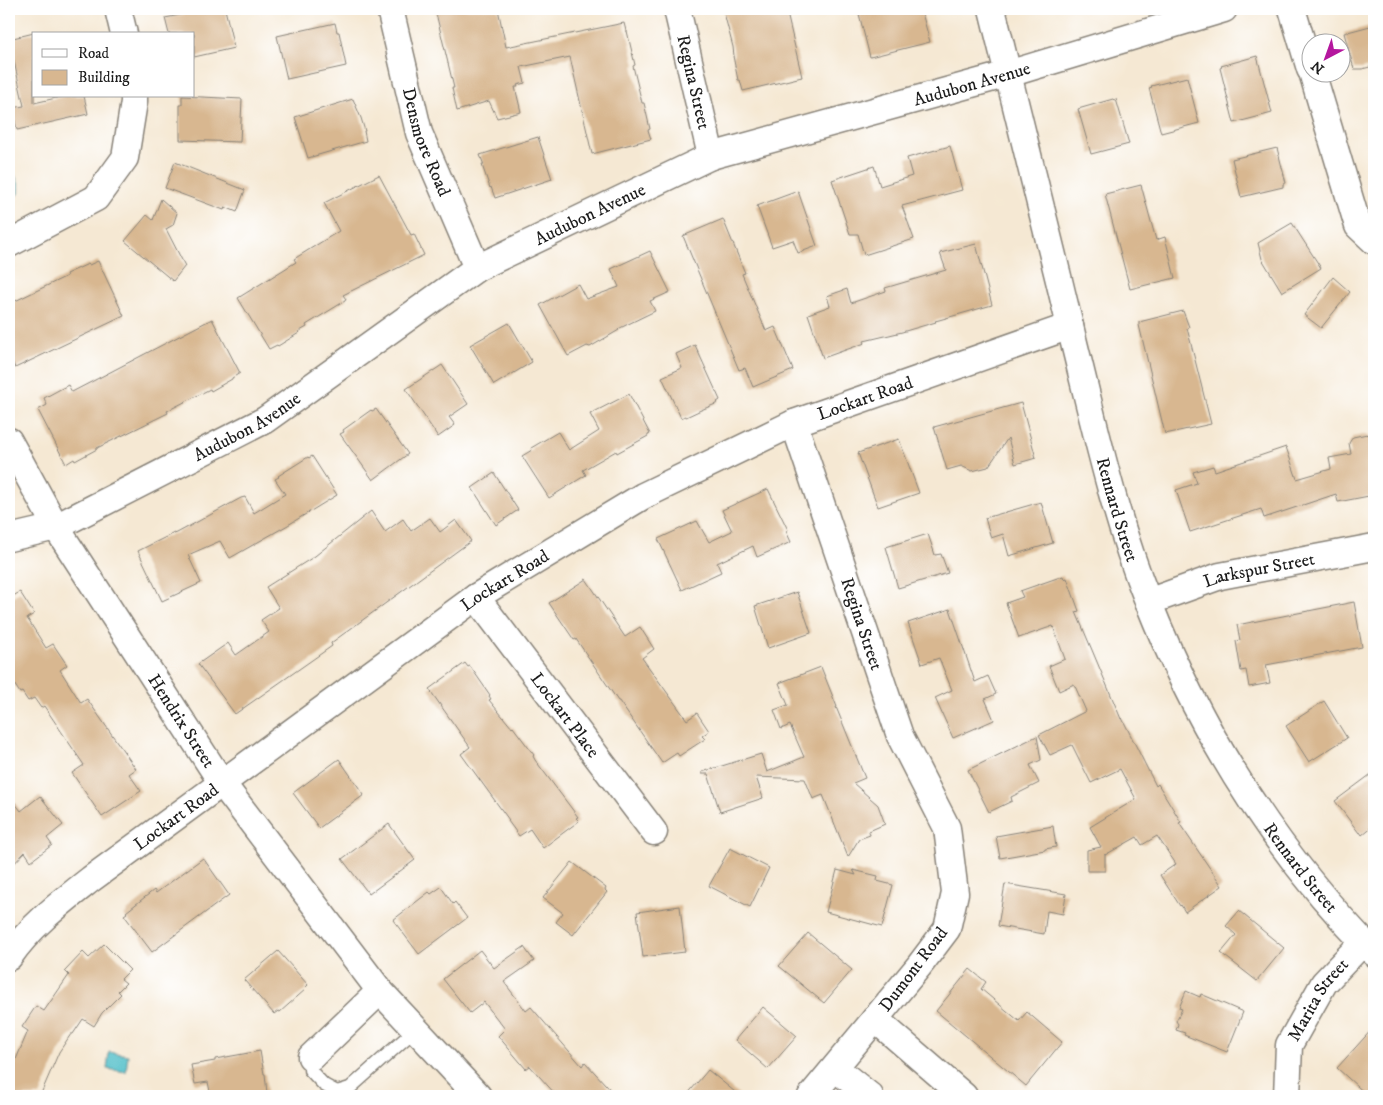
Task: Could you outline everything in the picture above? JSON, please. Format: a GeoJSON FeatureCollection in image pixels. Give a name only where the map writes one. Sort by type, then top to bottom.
{"type":"FeatureCollection","features":[{"type":"Feature","properties":{"kind":"street"},"geometry":{"type":"LineString","coordinates":[[118,9],[124,32]]}},
{"type":"Feature","properties":{"kind":"street","name":"Densmore Road"},"geometry":{"type":"LineString","coordinates":[[390,9],[419,133],[477,268]]}},
{"type":"Feature","properties":{"kind":"street","name":"Regina Street"},"geometry":{"type":"LineString","coordinates":[[677,9],[711,156]]}},
{"type":"Feature","properties":{"kind":"street","name":"Rennard Street"},"geometry":{"type":"LineString","coordinates":[[992,9],[1105,467],[1129,548],[1148,602],[1200,714],[1252,801],[1297,864],[1369,948]]}},
{"type":"Feature","properties":{"kind":"street","name":"Audubon Avenue"},"geometry":{"type":"LineString","coordinates":[[9,538],[56,527],[265,420],[477,268],[711,156],[1008,74],[1224,9]]}},
{"type":"Feature","properties":{"kind":"street"},"geometry":{"type":"LineString","coordinates":[[1292,9],[1300,35]]}},
{"type":"Feature","properties":{"kind":"street"},"geometry":{"type":"LineString","coordinates":[[1314,82],[1358,226],[1373,240]]}},
{"type":"Feature","properties":{"kind":"street"},"geometry":{"type":"LineString","coordinates":[[9,244],[96,198],[125,158],[134,98]]}},
{"type":"Feature","properties":{"kind":"street","name":"Lockart Road"},"geometry":{"type":"LineString","coordinates":[[9,957],[16,947],[52,911],[78,890],[476,597],[643,496],[794,423],[1070,326]]}},
{"type":"Feature","properties":{"kind":"street","name":"Regina Street"},"geometry":{"type":"LineString","coordinates":[[794,423],[900,736],[944,820]]}},
{"type":"Feature","properties":{"kind":"street","name":"Hendrix Street"},"geometry":{"type":"LineString","coordinates":[[9,441],[56,527],[222,783],[380,991],[478,1096]]}},
{"type":"Feature","properties":{"kind":"street","name":"Larkspur Street"},"geometry":{"type":"LineString","coordinates":[[1148,602],[1220,576],[1374,547]]}},
{"type":"Feature","properties":{"kind":"street","name":"Lockart Place"},"geometry":{"type":"LineString","coordinates":[[476,597],[654,832]]}},
{"type":"Feature","properties":{"kind":"street","name":"Dumont Road"},"geometry":{"type":"LineString","coordinates":[[811,1096],[947,929],[954,893],[947,828],[944,820]]}},
{"type":"Feature","properties":{"kind":"street","name":"Marita Street"},"geometry":{"type":"LineString","coordinates":[[1287,1096],[1289,1045],[1324,983],[1369,948]]}},
{"type":"Feature","properties":{"kind":"street"},"geometry":{"type":"LineString","coordinates":[[311,1057],[380,991]]}},
{"type":"Feature","properties":{"kind":"street"},"geometry":{"type":"LineString","coordinates":[[875,1019],[964,1096]]}},
{"type":"Feature","properties":{"kind":"street"},"geometry":{"type":"LineString","coordinates":[[835,1068],[870,1096]]}},
{"type":"Feature","properties":{"kind":"lane"},"geometry":{"type":"LineString","coordinates":[[311,1057],[310,1070],[324,1085],[337,1092],[350,1088],[416,1029]]}},
{"type":"Feature","properties":{"kind":"water"},"geometry":{"type":"Polygon","coordinates":[[[9,161],[19,185],[18,194],[10,202],[9,198],[9,161]]]}},
{"type":"Feature","properties":{"kind":"water"},"geometry":{"type":"Polygon","coordinates":[[[109,1052],[128,1055],[126,1072],[107,1069],[109,1052]]]}},
{"type":"Feature","properties":{"kind":"building"},"geometry":{"type":"Polygon","coordinates":[[[210,9],[225,9],[234,48],[195,57],[195,32],[168,32],[165,18],[210,9]]]}},
{"type":"Feature","properties":{"kind":"building"},"geometry":{"type":"Polygon","coordinates":[[[435,9],[498,9],[506,47],[624,23],[651,139],[592,154],[570,57],[521,67],[525,83],[515,87],[521,112],[497,118],[489,101],[457,111],[452,88],[454,88],[435,9]]]}},
{"type":"Feature","properties":{"kind":"building"},"geometry":{"type":"Polygon","coordinates":[[[723,9],[786,9],[802,77],[743,91],[740,80],[738,80],[733,47],[723,9]]]}},
{"type":"Feature","properties":{"kind":"building"},"geometry":{"type":"Polygon","coordinates":[[[880,9],[921,9],[930,42],[870,57],[859,14],[880,9]]]}},
{"type":"Feature","properties":{"kind":"building"},"geometry":{"type":"Polygon","coordinates":[[[335,23],[337,32],[339,32],[346,66],[287,79],[277,36],[335,23]]]}},
{"type":"Feature","properties":{"kind":"building"},"geometry":{"type":"Polygon","coordinates":[[[1374,25],[1374,66],[1354,69],[1350,55],[1350,32],[1348,32],[1374,25]]]}},
{"type":"Feature","properties":{"kind":"building"},"geometry":{"type":"Polygon","coordinates":[[[32,33],[32,98],[34,98],[34,103],[56,98],[84,98],[88,114],[17,130],[12,108],[24,106],[9,39],[32,33]]]}},
{"type":"Feature","properties":{"kind":"building"},"geometry":{"type":"Polygon","coordinates":[[[1257,56],[1272,113],[1234,123],[1220,68],[1221,66],[1257,56]]]}},
{"type":"Feature","properties":{"kind":"building"},"geometry":{"type":"Polygon","coordinates":[[[1187,77],[1199,123],[1161,133],[1149,88],[1187,77]]]}},
{"type":"Feature","properties":{"kind":"building"},"geometry":{"type":"Polygon","coordinates":[[[195,97],[242,99],[240,142],[180,140],[180,105],[182,105],[182,98],[195,97]]]}},
{"type":"Feature","properties":{"kind":"building"},"geometry":{"type":"Polygon","coordinates":[[[353,99],[361,118],[366,141],[308,158],[295,117],[353,99]]]}},
{"type":"Feature","properties":{"kind":"building"},"geometry":{"type":"Polygon","coordinates":[[[1116,99],[1129,144],[1091,154],[1078,109],[1116,99]]]}},
{"type":"Feature","properties":{"kind":"building"},"geometry":{"type":"Polygon","coordinates":[[[538,137],[552,179],[495,198],[480,155],[538,137]]]}},
{"type":"Feature","properties":{"kind":"building"},"geometry":{"type":"Polygon","coordinates":[[[950,146],[962,190],[902,206],[914,239],[864,255],[858,234],[850,234],[832,180],[874,166],[880,186],[912,176],[907,158],[950,146]]]}},
{"type":"Feature","properties":{"kind":"building"},"geometry":{"type":"Polygon","coordinates":[[[1277,148],[1286,183],[1283,184],[1283,187],[1241,197],[1232,159],[1277,148]]]}},
{"type":"Feature","properties":{"kind":"building"},"geometry":{"type":"Polygon","coordinates":[[[175,162],[245,190],[237,212],[225,207],[224,210],[165,188],[175,162]]]}},
{"type":"Feature","properties":{"kind":"building"},"geometry":{"type":"Polygon","coordinates":[[[379,175],[411,235],[414,234],[424,255],[343,295],[346,299],[345,301],[306,325],[307,327],[299,333],[278,346],[269,349],[238,298],[296,262],[294,259],[339,231],[324,203],[379,175]]]}},
{"type":"Feature","properties":{"kind":"building"},"geometry":{"type":"Polygon","coordinates":[[[1141,185],[1156,240],[1165,237],[1175,278],[1130,289],[1105,194],[1141,185]]]}},
{"type":"Feature","properties":{"kind":"building"},"geometry":{"type":"Polygon","coordinates":[[[798,191],[817,246],[798,253],[793,240],[772,247],[757,206],[798,191]]]}},
{"type":"Feature","properties":{"kind":"building"},"geometry":{"type":"Polygon","coordinates":[[[161,199],[177,213],[173,225],[166,229],[185,266],[173,281],[125,241],[147,215],[153,220],[161,199]]]}},
{"type":"Feature","properties":{"kind":"building"},"geometry":{"type":"Polygon","coordinates":[[[723,219],[745,273],[742,274],[766,331],[775,327],[793,370],[753,387],[745,368],[739,370],[683,236],[723,219]]]}},
{"type":"Feature","properties":{"kind":"building"},"geometry":{"type":"Polygon","coordinates":[[[1292,223],[1321,268],[1282,292],[1262,259],[1258,243],[1292,223]]]}},
{"type":"Feature","properties":{"kind":"building"},"geometry":{"type":"Polygon","coordinates":[[[976,244],[992,305],[902,332],[864,341],[865,343],[823,358],[808,314],[830,306],[827,296],[847,289],[851,303],[886,291],[885,288],[946,270],[940,253],[976,244]]]}},
{"type":"Feature","properties":{"kind":"building"},"geometry":{"type":"Polygon","coordinates":[[[650,251],[670,292],[650,301],[655,311],[618,329],[590,347],[587,346],[568,356],[540,305],[578,284],[586,299],[619,287],[611,269],[650,251]]]}},
{"type":"Feature","properties":{"kind":"building"},"geometry":{"type":"Polygon","coordinates":[[[98,261],[124,316],[15,368],[9,354],[9,304],[67,276],[66,274],[98,261]]]}},
{"type":"Feature","properties":{"kind":"building"},"geometry":{"type":"Polygon","coordinates":[[[1333,277],[1350,292],[1321,328],[1304,315],[1333,277]]]}},
{"type":"Feature","properties":{"kind":"building"},"geometry":{"type":"Polygon","coordinates":[[[1183,311],[1189,327],[1187,328],[1211,424],[1165,434],[1139,322],[1183,311]]]}},
{"type":"Feature","properties":{"kind":"building"},"geometry":{"type":"Polygon","coordinates":[[[212,319],[240,373],[211,391],[210,389],[167,411],[168,413],[66,464],[38,410],[47,405],[44,398],[68,385],[72,392],[212,319]]]}},
{"type":"Feature","properties":{"kind":"building"},"geometry":{"type":"Polygon","coordinates":[[[509,323],[532,362],[494,385],[470,345],[509,323]]]}},
{"type":"Feature","properties":{"kind":"building"},"geometry":{"type":"Polygon","coordinates":[[[695,345],[720,400],[718,403],[681,418],[662,377],[682,368],[676,354],[695,345]]]}},
{"type":"Feature","properties":{"kind":"building"},"geometry":{"type":"Polygon","coordinates":[[[442,365],[468,404],[449,417],[455,425],[438,437],[406,389],[442,365]]]}},
{"type":"Feature","properties":{"kind":"building"},"geometry":{"type":"Polygon","coordinates":[[[629,394],[650,434],[583,470],[586,475],[549,498],[522,456],[532,450],[531,448],[558,432],[569,450],[599,431],[590,414],[629,394]]]}},
{"type":"Feature","properties":{"kind":"building"},"geometry":{"type":"Polygon","coordinates":[[[1021,403],[1036,458],[1015,464],[1008,438],[988,467],[972,471],[961,466],[947,470],[934,427],[1021,403]]]}},
{"type":"Feature","properties":{"kind":"building"},"geometry":{"type":"Polygon","coordinates":[[[376,409],[408,454],[373,480],[340,434],[371,410],[376,409]]]}},
{"type":"Feature","properties":{"kind":"building"},"geometry":{"type":"Polygon","coordinates":[[[1367,434],[1374,441],[1374,495],[1338,502],[1336,494],[1264,518],[1261,509],[1190,532],[1176,490],[1197,483],[1193,472],[1213,466],[1215,471],[1286,447],[1297,479],[1331,469],[1329,458],[1351,454],[1349,443],[1353,437],[1367,434]]]}},
{"type":"Feature","properties":{"kind":"building"},"geometry":{"type":"Polygon","coordinates":[[[899,439],[919,493],[878,507],[858,453],[899,439]]]}},
{"type":"Feature","properties":{"kind":"building"},"geometry":{"type":"Polygon","coordinates":[[[312,456],[337,495],[230,558],[220,541],[188,555],[201,583],[162,601],[138,551],[177,533],[241,498],[245,497],[254,513],[285,494],[275,479],[278,476],[312,456]]]}},
{"type":"Feature","properties":{"kind":"building"},"geometry":{"type":"Polygon","coordinates":[[[494,473],[518,510],[496,525],[472,488],[494,473]]]}},
{"type":"Feature","properties":{"kind":"building"},"geometry":{"type":"Polygon","coordinates":[[[768,489],[788,530],[786,531],[791,542],[757,557],[753,546],[717,563],[721,572],[682,590],[658,539],[697,521],[709,542],[732,531],[722,510],[768,489]]]}},
{"type":"Feature","properties":{"kind":"building"},"geometry":{"type":"Polygon","coordinates":[[[1041,502],[1053,543],[1009,556],[1003,534],[991,538],[985,518],[1041,502]]]}},
{"type":"Feature","properties":{"kind":"building"},"geometry":{"type":"Polygon","coordinates":[[[371,511],[385,532],[403,519],[411,531],[430,518],[440,532],[456,520],[471,541],[331,643],[332,646],[235,714],[198,664],[228,643],[236,655],[269,632],[261,620],[279,608],[266,587],[315,556],[371,511]]]}},
{"type":"Feature","properties":{"kind":"building"},"geometry":{"type":"Polygon","coordinates":[[[928,534],[935,555],[941,554],[948,573],[898,588],[886,547],[928,534]]]}},
{"type":"Feature","properties":{"kind":"building"},"geometry":{"type":"Polygon","coordinates":[[[1063,576],[1064,579],[1067,578],[1079,611],[1076,612],[1121,719],[1156,786],[1158,784],[1181,822],[1179,823],[1222,886],[1185,912],[1160,875],[1176,864],[1157,836],[1142,845],[1137,837],[1105,855],[1105,871],[1087,871],[1087,850],[1101,847],[1090,827],[1136,799],[1120,769],[1091,783],[1072,745],[1050,755],[1039,735],[1086,711],[1074,684],[1059,691],[1049,666],[1065,659],[1053,626],[1019,638],[1006,603],[1023,597],[1020,591],[1063,576]]]}},
{"type":"Feature","properties":{"kind":"building"},"geometry":{"type":"Polygon","coordinates":[[[586,579],[625,637],[640,627],[654,649],[642,658],[687,720],[697,713],[709,731],[702,736],[705,739],[679,756],[677,753],[662,763],[549,603],[586,579]]]}},
{"type":"Feature","properties":{"kind":"building"},"geometry":{"type":"Polygon","coordinates":[[[9,590],[13,596],[20,592],[34,614],[27,618],[46,648],[53,644],[67,665],[60,670],[81,703],[87,699],[136,769],[129,774],[141,791],[102,817],[72,773],[84,765],[44,706],[41,708],[34,698],[28,701],[22,692],[20,693],[9,676],[9,590]]]}},
{"type":"Feature","properties":{"kind":"building"},"geometry":{"type":"Polygon","coordinates":[[[797,592],[811,633],[768,648],[755,606],[797,592]]]}},
{"type":"Feature","properties":{"kind":"building"},"geometry":{"type":"Polygon","coordinates":[[[1354,602],[1362,647],[1266,665],[1270,683],[1249,687],[1246,670],[1241,671],[1236,641],[1240,640],[1237,625],[1354,602]]]}},
{"type":"Feature","properties":{"kind":"building"},"geometry":{"type":"Polygon","coordinates":[[[950,609],[975,682],[988,676],[996,694],[985,699],[994,720],[953,738],[935,698],[952,690],[939,658],[922,664],[908,623],[950,609]]]}},
{"type":"Feature","properties":{"kind":"building"},"geometry":{"type":"Polygon","coordinates":[[[465,663],[468,667],[470,666],[490,695],[491,699],[489,700],[513,727],[578,817],[576,818],[579,821],[543,848],[530,829],[519,836],[508,821],[461,754],[470,747],[429,689],[465,663]]]}},
{"type":"Feature","properties":{"kind":"building"},"geometry":{"type":"Polygon","coordinates":[[[821,667],[865,778],[853,783],[878,805],[885,824],[869,831],[870,835],[859,839],[848,857],[823,795],[813,799],[805,779],[756,777],[763,798],[720,812],[708,774],[702,774],[702,772],[761,754],[767,772],[804,757],[790,725],[781,729],[774,710],[788,705],[779,683],[821,667]]]}},
{"type":"Feature","properties":{"kind":"building"},"geometry":{"type":"Polygon","coordinates":[[[1324,701],[1347,738],[1309,762],[1286,726],[1324,701]]]}},
{"type":"Feature","properties":{"kind":"building"},"geometry":{"type":"Polygon","coordinates":[[[1037,736],[1041,760],[1030,765],[1039,783],[1011,797],[1012,801],[989,812],[968,770],[1037,736]]]}},
{"type":"Feature","properties":{"kind":"building"},"geometry":{"type":"Polygon","coordinates":[[[339,759],[364,795],[319,828],[293,793],[339,759]]]}},
{"type":"Feature","properties":{"kind":"building"},"geometry":{"type":"Polygon","coordinates":[[[1374,772],[1374,825],[1362,835],[1335,801],[1374,772]]]}},
{"type":"Feature","properties":{"kind":"building"},"geometry":{"type":"Polygon","coordinates":[[[9,795],[21,811],[40,796],[63,825],[47,838],[52,845],[31,861],[25,852],[9,869],[9,795]]]}},
{"type":"Feature","properties":{"kind":"building"},"geometry":{"type":"Polygon","coordinates":[[[389,824],[415,860],[369,894],[342,859],[389,824]]]}},
{"type":"Feature","properties":{"kind":"building"},"geometry":{"type":"Polygon","coordinates":[[[1053,826],[1056,847],[1000,858],[996,836],[1053,826]]]}},
{"type":"Feature","properties":{"kind":"building"},"geometry":{"type":"Polygon","coordinates":[[[730,848],[769,868],[750,907],[709,886],[730,848]]]}},
{"type":"Feature","properties":{"kind":"building"},"geometry":{"type":"Polygon","coordinates":[[[203,858],[229,895],[152,952],[124,915],[154,890],[156,893],[203,858]]]}},
{"type":"Feature","properties":{"kind":"building"},"geometry":{"type":"Polygon","coordinates":[[[572,862],[606,888],[607,892],[573,935],[556,922],[563,913],[543,898],[572,862]]]}},
{"type":"Feature","properties":{"kind":"building"},"geometry":{"type":"Polygon","coordinates":[[[837,870],[856,875],[853,870],[878,876],[877,881],[893,885],[882,927],[826,912],[837,870]]]}},
{"type":"Feature","properties":{"kind":"building"},"geometry":{"type":"Polygon","coordinates":[[[1005,884],[1066,894],[1063,914],[1047,911],[1044,934],[998,926],[1005,884]]]}},
{"type":"Feature","properties":{"kind":"building"},"geometry":{"type":"Polygon","coordinates":[[[441,887],[453,904],[455,902],[467,918],[419,954],[393,920],[429,892],[431,894],[441,887]]]}},
{"type":"Feature","properties":{"kind":"building"},"geometry":{"type":"Polygon","coordinates":[[[680,906],[685,952],[643,957],[637,912],[680,906]]]}},
{"type":"Feature","properties":{"kind":"building"},"geometry":{"type":"Polygon","coordinates":[[[1239,911],[1284,948],[1257,981],[1221,953],[1236,935],[1226,926],[1239,911]]]}},
{"type":"Feature","properties":{"kind":"building"},"geometry":{"type":"Polygon","coordinates":[[[808,933],[852,970],[824,1003],[779,966],[808,933]]]}},
{"type":"Feature","properties":{"kind":"building"},"geometry":{"type":"Polygon","coordinates":[[[104,944],[130,970],[121,979],[126,983],[118,991],[121,994],[102,1013],[94,1026],[83,1019],[73,1034],[71,1034],[59,1052],[40,1096],[9,1096],[9,1076],[28,1031],[22,1027],[36,1006],[44,1011],[69,975],[65,971],[83,952],[89,958],[104,944]]]}},
{"type":"Feature","properties":{"kind":"building"},"geometry":{"type":"Polygon","coordinates":[[[524,947],[534,961],[504,982],[526,1011],[531,1007],[582,1066],[585,1062],[616,1096],[557,1096],[530,1066],[526,1069],[498,1036],[505,1029],[484,1002],[470,1013],[443,979],[480,950],[494,968],[524,947]]]}},
{"type":"Feature","properties":{"kind":"building"},"geometry":{"type":"Polygon","coordinates":[[[278,951],[308,985],[280,1012],[278,1011],[274,1014],[244,980],[278,951]]]}},
{"type":"Feature","properties":{"kind":"building"},"geometry":{"type":"Polygon","coordinates":[[[970,969],[986,982],[981,989],[1019,1021],[1027,1012],[1062,1042],[1026,1086],[936,1011],[970,969]]]}},
{"type":"Feature","properties":{"kind":"building"},"geometry":{"type":"Polygon","coordinates":[[[1186,991],[1200,997],[1201,994],[1243,1012],[1227,1052],[1176,1030],[1178,1024],[1176,1021],[1182,1009],[1179,1008],[1186,991]]]}},
{"type":"Feature","properties":{"kind":"building"},"geometry":{"type":"Polygon","coordinates":[[[763,1007],[797,1036],[768,1069],[735,1040],[763,1007]]]}},
{"type":"Feature","properties":{"kind":"building"},"geometry":{"type":"Polygon","coordinates":[[[1374,1027],[1374,1096],[1368,1096],[1337,1068],[1374,1027]]]}},
{"type":"Feature","properties":{"kind":"building"},"geometry":{"type":"Polygon","coordinates":[[[260,1051],[267,1093],[250,1096],[211,1096],[208,1082],[195,1084],[191,1065],[260,1051]]]}},
{"type":"Feature","properties":{"kind":"building"},"geometry":{"type":"Polygon","coordinates":[[[708,1070],[740,1096],[686,1096],[708,1070]]]}}]}
